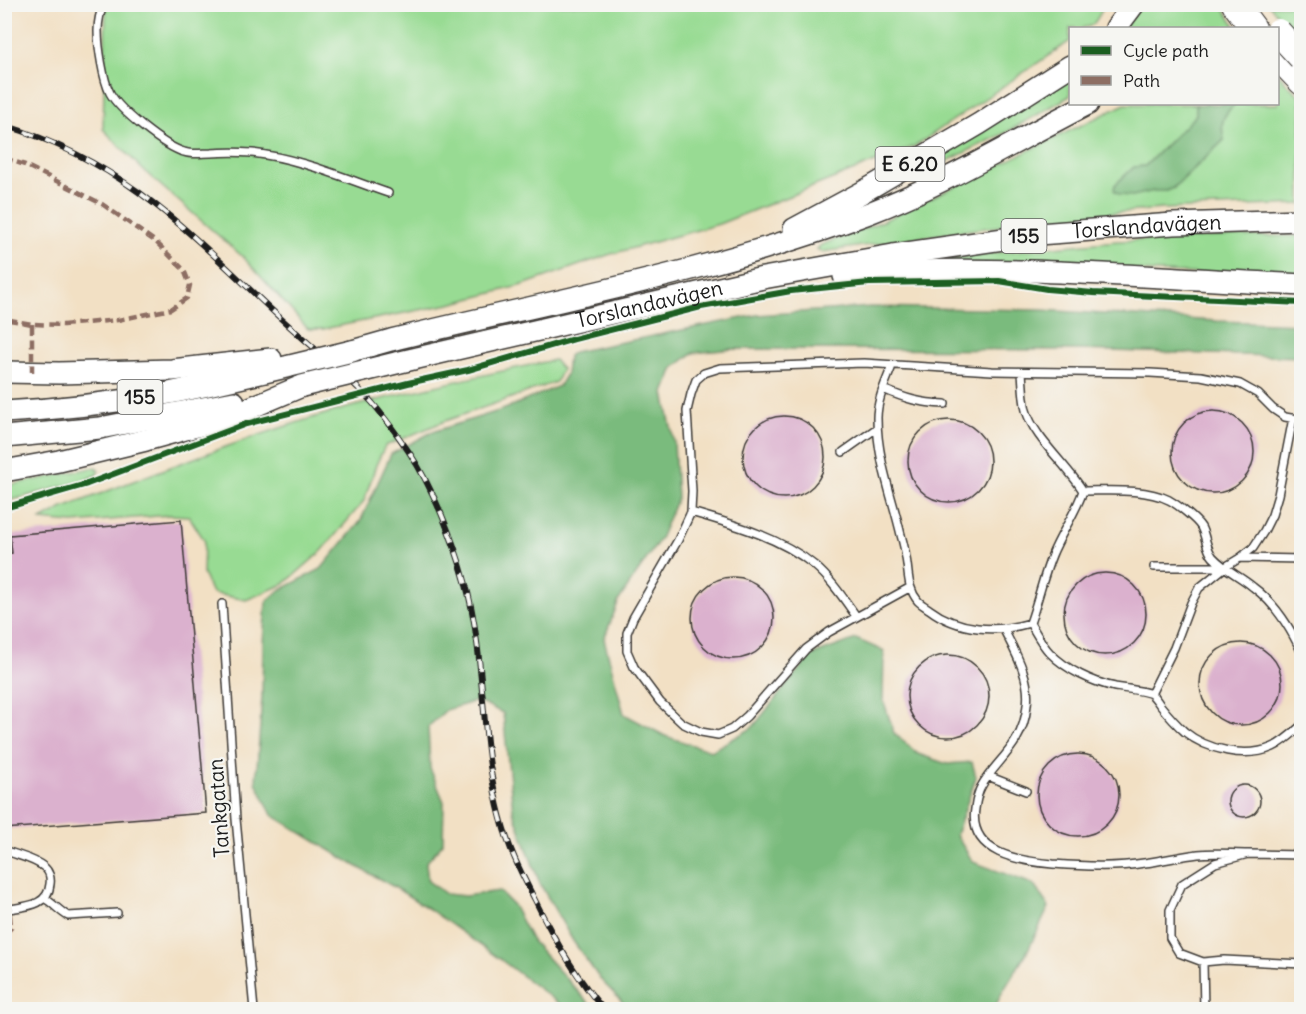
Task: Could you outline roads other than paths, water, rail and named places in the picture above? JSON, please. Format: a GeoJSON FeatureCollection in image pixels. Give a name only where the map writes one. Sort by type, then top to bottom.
{"type":"FeatureCollection","features":[{"type":"Feature","properties":{"kind":"highway"},"geometry":{"type":"LineString","coordinates":[[1235,4],[1252,27]]}},
{"type":"Feature","properties":{"kind":"highway"},"geometry":{"type":"LineString","coordinates":[[1257,4],[1274,27]]}},
{"type":"Feature","properties":{"kind":"highway"},"geometry":{"type":"LineString","coordinates":[[1279,39],[1284,54],[1302,82]]}},
{"type":"Feature","properties":{"kind":"main road"},"geometry":{"type":"LineString","coordinates":[[1117,27],[1134,4]]}},
{"type":"Feature","properties":{"kind":"main road"},"geometry":{"type":"LineString","coordinates":[[1284,54],[1302,36]]}},
{"type":"Feature","properties":{"kind":"main road","name":"E 6.20"},"geometry":{"type":"LineString","coordinates":[[746,255],[861,193],[979,124],[1069,67]]}},
{"type":"Feature","properties":{"kind":"main road","name":"Torslandavägen"},"geometry":{"type":"LineString","coordinates":[[4,412],[92,404],[163,394],[227,381],[290,362],[352,351],[488,316],[563,301],[746,255],[870,213],[920,191],[1086,105]]}},
{"type":"Feature","properties":{"kind":"main road","name":"Torslandavägen"},"geometry":{"type":"LineString","coordinates":[[4,437],[111,426],[232,403],[763,278],[826,266],[1038,234],[1173,224],[1302,220]]}},
{"type":"Feature","properties":{"kind":"main road","name":"155"},"geometry":{"type":"LineString","coordinates":[[763,278],[813,279],[858,274],[962,269],[1302,285]]}},
{"type":"Feature","properties":{"kind":"main road"},"geometry":{"type":"LineString","coordinates":[[4,372],[172,370],[290,362]]}},
{"type":"Feature","properties":{"kind":"main road"},"geometry":{"type":"LineString","coordinates":[[4,471],[59,461],[226,418],[302,386]]}},
{"type":"Feature","properties":{"kind":"lane"},"geometry":{"type":"LineString","coordinates":[[104,4],[98,29],[101,61],[109,92],[120,107],[163,141],[185,153],[252,153],[284,159],[388,193]]}},
{"type":"Feature","properties":{"kind":"lane"},"geometry":{"type":"LineString","coordinates":[[909,588],[856,616],[806,648],[762,700],[732,729],[718,735],[701,732],[682,723],[660,702],[634,667],[627,651],[627,633],[691,512],[692,491],[687,411],[696,380],[704,372],[720,368],[836,363],[1022,372],[1150,372],[1201,376],[1240,384],[1257,394],[1285,417],[1302,420]]}},
{"type":"Feature","properties":{"kind":"lane"},"geometry":{"type":"LineString","coordinates":[[892,366],[883,389],[877,415],[877,428],[881,461],[906,557],[909,588],[918,601],[938,616],[957,624],[977,629],[1016,627],[1030,623]]}},
{"type":"Feature","properties":{"kind":"lane"},"geometry":{"type":"LineString","coordinates":[[1022,372],[1026,410],[1033,426],[1083,491]]}},
{"type":"Feature","properties":{"kind":"lane"},"geometry":{"type":"LineString","coordinates":[[883,389],[924,403],[945,404]]}},
{"type":"Feature","properties":{"kind":"lane"},"geometry":{"type":"LineString","coordinates":[[1151,694],[1174,648],[1198,588],[1253,548],[1272,515],[1293,418]]}},
{"type":"Feature","properties":{"kind":"lane"},"geometry":{"type":"LineString","coordinates":[[843,452],[877,428]]}},
{"type":"Feature","properties":{"kind":"lane"},"geometry":{"type":"LineString","coordinates":[[1083,491],[1128,491],[1169,500],[1200,525],[1211,555],[1268,600],[1285,621],[1302,653]]}},
{"type":"Feature","properties":{"kind":"lane"},"geometry":{"type":"LineString","coordinates":[[1030,623],[1051,558],[1083,491]]}},
{"type":"Feature","properties":{"kind":"lane"},"geometry":{"type":"LineString","coordinates":[[691,512],[758,534],[793,550],[815,566],[856,616]]}},
{"type":"Feature","properties":{"kind":"lane"},"geometry":{"type":"LineString","coordinates":[[1240,558],[1302,559]]}},
{"type":"Feature","properties":{"kind":"lane"},"geometry":{"type":"LineString","coordinates":[[1154,567],[1225,567]]}},
{"type":"Feature","properties":{"kind":"lane","name":"Tankgatan"},"geometry":{"type":"LineString","coordinates":[[222,604],[236,819],[254,1010]]}},
{"type":"Feature","properties":{"kind":"lane"},"geometry":{"type":"LineString","coordinates":[[1030,623],[1050,653],[1077,672],[1086,678],[1110,686],[1151,694],[1172,720],[1202,742],[1234,752],[1260,752],[1288,738],[1302,725]]}},
{"type":"Feature","properties":{"kind":"lane"},"geometry":{"type":"LineString","coordinates":[[1004,628],[1029,691],[1023,724],[1016,740],[988,776],[976,801],[975,826],[980,839],[990,848],[1004,855],[1025,860],[1053,864],[1104,866],[1142,864],[1200,853],[1302,855]]}},
{"type":"Feature","properties":{"kind":"lane"},"geometry":{"type":"LineString","coordinates":[[988,776],[1026,791]]}},
{"type":"Feature","properties":{"kind":"lane"},"geometry":{"type":"LineString","coordinates":[[4,850],[35,861],[47,868],[50,878],[50,887],[38,903],[4,910]]}},
{"type":"Feature","properties":{"kind":"lane"},"geometry":{"type":"LineString","coordinates":[[1248,854],[1215,863],[1182,884],[1170,910],[1170,938],[1179,953],[1203,962],[1224,960],[1302,963]]}},
{"type":"Feature","properties":{"kind":"lane"},"geometry":{"type":"LineString","coordinates":[[44,898],[69,916],[117,914]]}},
{"type":"Feature","properties":{"kind":"lane"},"geometry":{"type":"LineString","coordinates":[[1203,962],[1204,1010]]}},
{"type":"Feature","properties":{"kind":"railway"},"geometry":{"type":"LineString","coordinates":[[4,125],[58,145],[92,163],[125,182],[158,207],[193,236],[357,387],[379,411],[409,452],[442,514],[471,604],[490,766],[506,837],[542,915],[574,971],[604,1010]]}}]}
